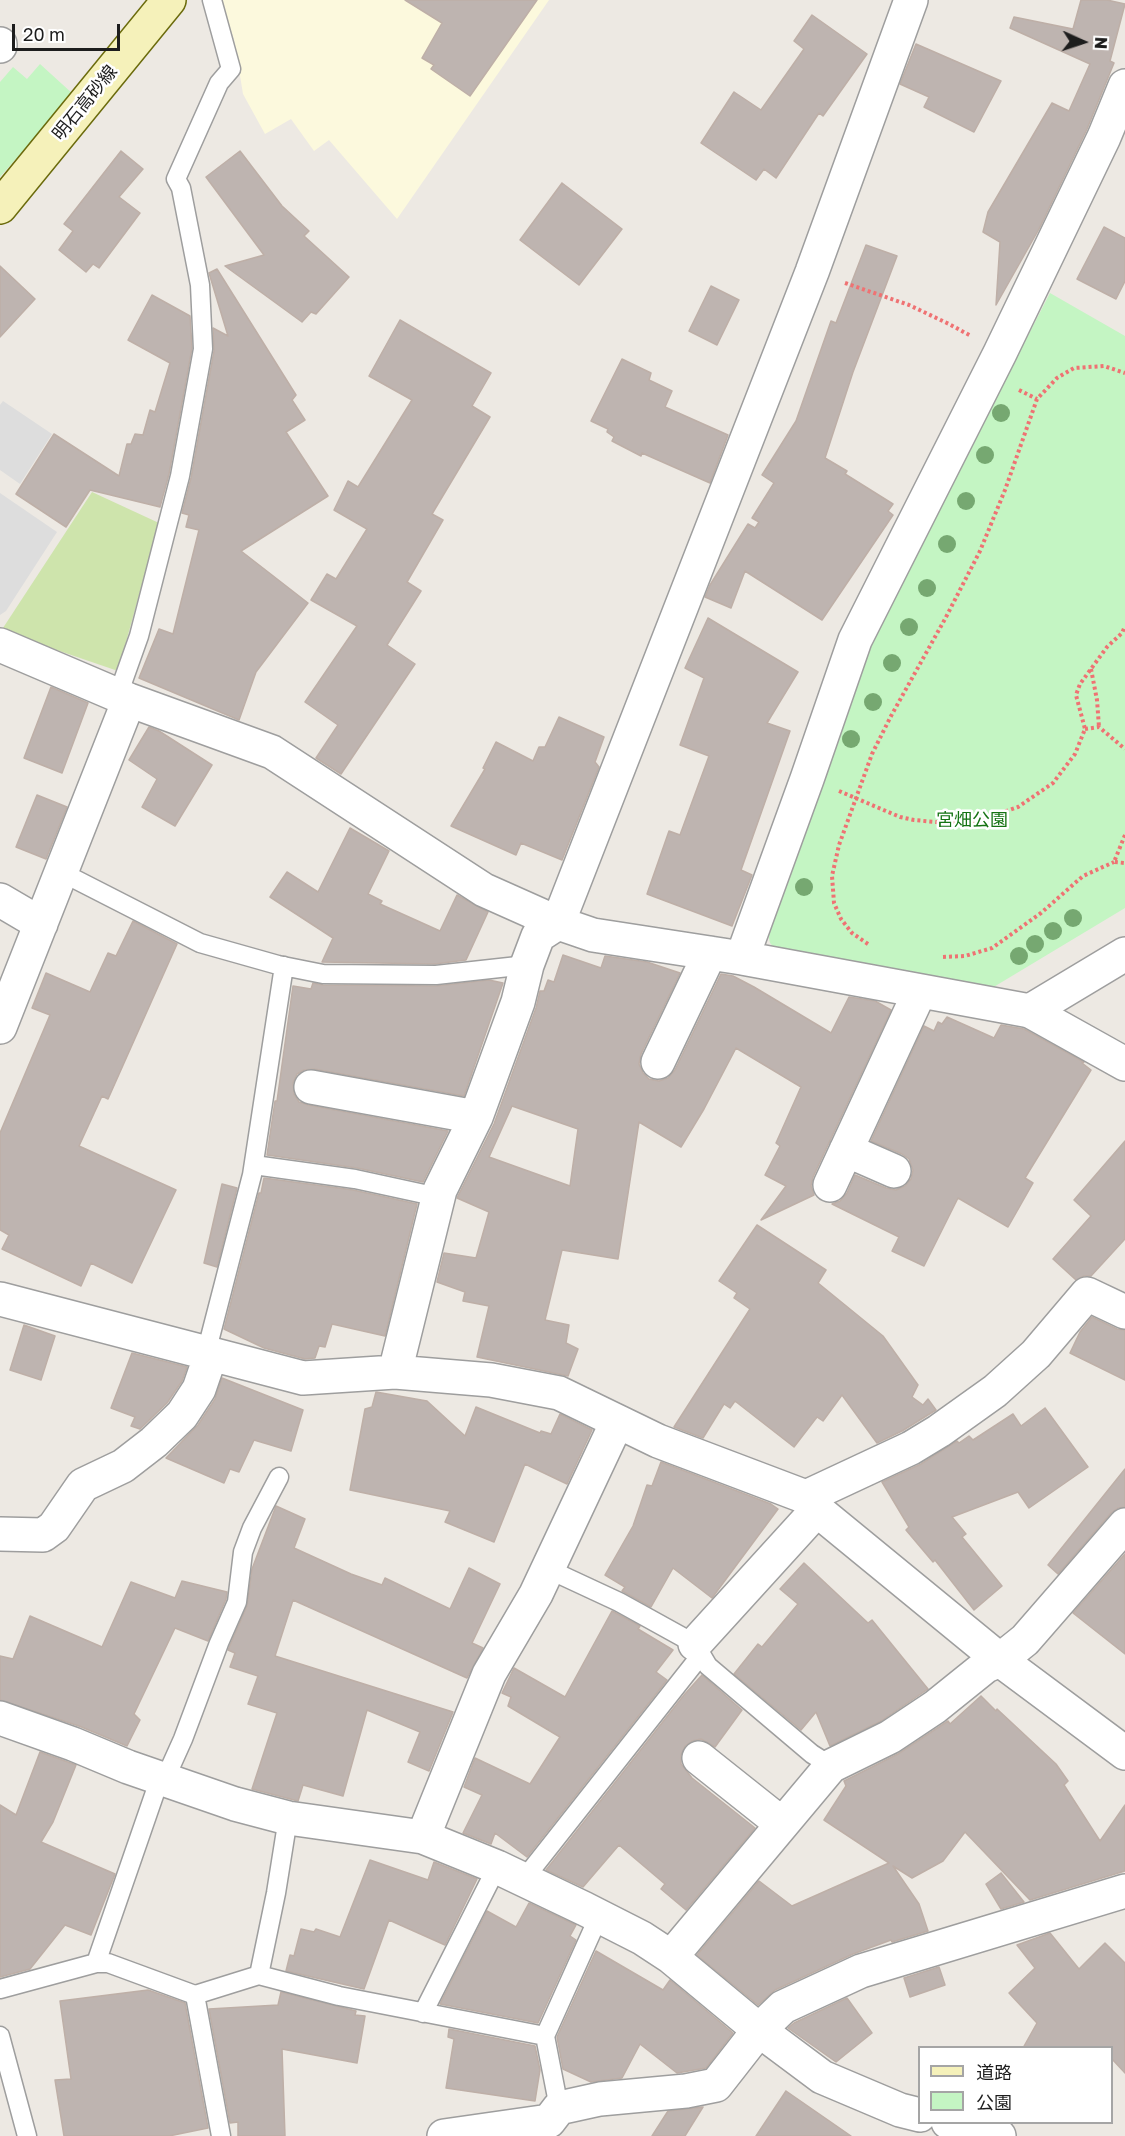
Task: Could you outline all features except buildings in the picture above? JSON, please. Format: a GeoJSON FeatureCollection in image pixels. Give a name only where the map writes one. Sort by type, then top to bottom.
{"type":"FeatureCollection","features":[{"type":"Feature","properties":{"kind":"main road","name":"明石高砂線"},"geometry":{"type":"LineString","coordinates":[[0,207],[169,0]]}},
{"type":"Feature","properties":{"kind":"street"},"geometry":{"type":"LineString","coordinates":[[395,1372],[409,1307],[440,1190],[476,1117],[518,1002],[527,965],[538,936],[558,923],[813,272],[911,0]]}},
{"type":"Feature","properties":{"kind":"street"},"geometry":{"type":"LineString","coordinates":[[742,958],[855,640],[1000,353],[1114,145],[1125,86]]}},
{"type":"Feature","properties":{"kind":"street"},"geometry":{"type":"LineString","coordinates":[[0,645],[124,698],[272,752],[484,890],[558,923],[593,935],[742,958],[1030,1011],[1125,1064]]}},
{"type":"Feature","properties":{"kind":"street"},"geometry":{"type":"LineString","coordinates":[[0,1027],[61,872],[124,698]]}},
{"type":"Feature","properties":{"kind":"street"},"geometry":{"type":"LineString","coordinates":[[0,900],[40,924]]}},
{"type":"Feature","properties":{"kind":"street"},"geometry":{"type":"LineString","coordinates":[[658,1062],[710,953]]}},
{"type":"Feature","properties":{"kind":"street"},"geometry":{"type":"LineString","coordinates":[[1030,1011],[1125,954]]}},
{"type":"Feature","properties":{"kind":"street"},"geometry":{"type":"LineString","coordinates":[[830,1185],[920,991]]}},
{"type":"Feature","properties":{"kind":"street"},"geometry":{"type":"LineString","coordinates":[[311,1087],[476,1117]]}},
{"type":"Feature","properties":{"kind":"street"},"geometry":{"type":"LineString","coordinates":[[846,1150],[894,1171]]}},
{"type":"Feature","properties":{"kind":"street"},"geometry":{"type":"LineString","coordinates":[[698,1650],[812,1504],[939,1431],[995,1391],[1036,1354],[1087,1294],[1125,1312]]}},
{"type":"Feature","properties":{"kind":"street"},"geometry":{"type":"LineString","coordinates":[[0,1299],[303,1378],[395,1372],[491,1380],[559,1393],[658,1441],[812,1504],[1000,1660],[1125,1753]]}},
{"type":"Feature","properties":{"kind":"street"},"geometry":{"type":"LineString","coordinates":[[0,1534],[43,1535],[54,1527],[83,1485],[123,1466],[154,1442],[182,1415],[199,1389],[209,1354]]}},
{"type":"Feature","properties":{"kind":"street"},"geometry":{"type":"LineString","coordinates":[[423,1837],[489,1674],[536,1594],[617,1422]]}},
{"type":"Feature","properties":{"kind":"street"},"geometry":{"type":"LineString","coordinates":[[671,1957],[831,1766],[890,1737],[935,1707],[986,1666],[1000,1660],[1025,1640],[1125,1525]]}},
{"type":"Feature","properties":{"kind":"street"},"geometry":{"type":"LineString","coordinates":[[0,1718],[235,1804],[288,1818],[423,1837],[511,1873],[642,1938],[671,1957],[759,2030],[822,2077],[900,2110],[918,2114]]}},
{"type":"Feature","properties":{"kind":"street"},"geometry":{"type":"LineString","coordinates":[[699,1758],[782,1824]]}},
{"type":"Feature","properties":{"kind":"street"},"geometry":{"type":"LineString","coordinates":[[444,2136],[551,2122],[600,2099],[686,2091],[716,2085],[759,2030],[783,2007],[861,1971],[1125,1891]]}},
{"type":"Feature","properties":{"kind":"street"},"geometry":{"type":"LineString","coordinates":[[955,2124],[999,2136]]}},
{"type":"Feature","properties":{"kind":"lane"},"geometry":{"type":"LineString","coordinates":[[124,698],[180,476],[203,349],[200,285],[181,188],[176,179],[219,83],[231,69],[212,0]]}},
{"type":"Feature","properties":{"kind":"lane"},"geometry":{"type":"LineString","coordinates":[[61,872],[200,943],[323,974],[436,975],[527,965]]}},
{"type":"Feature","properties":{"kind":"lane"},"geometry":{"type":"LineString","coordinates":[[209,1354],[254,1165],[284,966]]}},
{"type":"Feature","properties":{"kind":"lane"},"geometry":{"type":"LineString","coordinates":[[254,1165],[355,1179],[438,1197]]}},
{"type":"Feature","properties":{"kind":"lane"},"geometry":{"type":"LineString","coordinates":[[96,1963],[162,1779],[183,1739],[215,1652],[237,1602],[243,1552],[252,1528],[279,1477]]}},
{"type":"Feature","properties":{"kind":"lane"},"geometry":{"type":"LineString","coordinates":[[548,1569],[619,1602],[698,1650],[708,1666],[812,1754],[831,1766]]}},
{"type":"Feature","properties":{"kind":"lane"},"geometry":{"type":"LineString","coordinates":[[423,2013],[511,1873],[698,1650]]}},
{"type":"Feature","properties":{"kind":"lane"},"geometry":{"type":"LineString","coordinates":[[259,1975],[276,1893],[288,1818]]}},
{"type":"Feature","properties":{"kind":"lane"},"geometry":{"type":"LineString","coordinates":[[551,2122],[545,2036],[599,1916]]}},
{"type":"Feature","properties":{"kind":"lane"},"geometry":{"type":"LineString","coordinates":[[0,1989],[96,1963],[108,1963],[195,1995],[259,1975],[339,1996],[545,2036]]}},
{"type":"Feature","properties":{"kind":"lane"},"geometry":{"type":"LineString","coordinates":[[195,1995],[221,2136]]}},
{"type":"Feature","properties":{"kind":"lane"},"geometry":{"type":"LineString","coordinates":[[0,2036],[27,2136]]}},
{"type":"Feature","properties":{"kind":"path"},"geometry":{"type":"LineString","coordinates":[[813,272],[909,305],[949,324],[1000,353]]}},
{"type":"Feature","properties":{"kind":"path"},"geometry":{"type":"LineString","coordinates":[[871,946],[852,933],[841,919],[834,903],[831,876],[839,845],[873,754],[980,551],[1005,490],[1037,399],[1057,378],[1074,368],[1104,366],[1125,373]]}},
{"type":"Feature","properties":{"kind":"path"},"geometry":{"type":"LineString","coordinates":[[856,798],[900,817],[946,823],[975,822],[1018,807],[1053,783],[1075,754],[1085,729],[1076,695],[1080,684],[1107,647],[1123,633],[1125,626]]}},
{"type":"Feature","properties":{"kind":"path"},"geometry":{"type":"LineString","coordinates":[[1091,669],[1099,727],[1125,749]]}},
{"type":"Feature","properties":{"kind":"path"},"geometry":{"type":"LineString","coordinates":[[1085,729],[1099,727]]}},
{"type":"Feature","properties":{"kind":"path"},"geometry":{"type":"LineString","coordinates":[[1114,862],[1125,835]]}},
{"type":"Feature","properties":{"kind":"path"},"geometry":{"type":"LineString","coordinates":[[935,956],[964,956],[992,948],[1041,913],[1083,876],[1114,862],[1125,863]]}},
{"type":"Feature","properties":{"kind":"shaded area"},"geometry":{"type":"Polygon","coordinates":[[[220,0],[549,0],[397,219],[329,140],[314,151],[291,119],[265,134],[243,94],[234,39],[220,0]]]}},
{"type":"Feature","properties":{"kind":"shaded area"},"geometry":{"type":"Polygon","coordinates":[[[3,401],[52,434],[20,484],[0,470],[0,405],[3,401]]]}},
{"type":"Feature","properties":{"kind":"shaded area"},"geometry":{"type":"Polygon","coordinates":[[[0,493],[57,532],[6,611],[0,615],[0,493]]]}},
{"type":"Feature","properties":{"kind":"green space"},"geometry":{"type":"Polygon","coordinates":[[[40,64],[73,94],[0,177],[0,82],[13,67],[27,79],[40,64]]]}},
{"type":"Feature","properties":{"kind":"green space","name":"宮畑公園"},"geometry":{"type":"Polygon","coordinates":[[[1050,293],[1125,336],[1125,908],[987,991],[777,951],[770,943],[768,934],[867,647],[1050,293]]]}},
{"type":"Feature","properties":{"kind":"green space"},"geometry":{"type":"Polygon","coordinates":[[[92,492],[159,523],[118,671],[1,631],[92,492]]]}}]}
